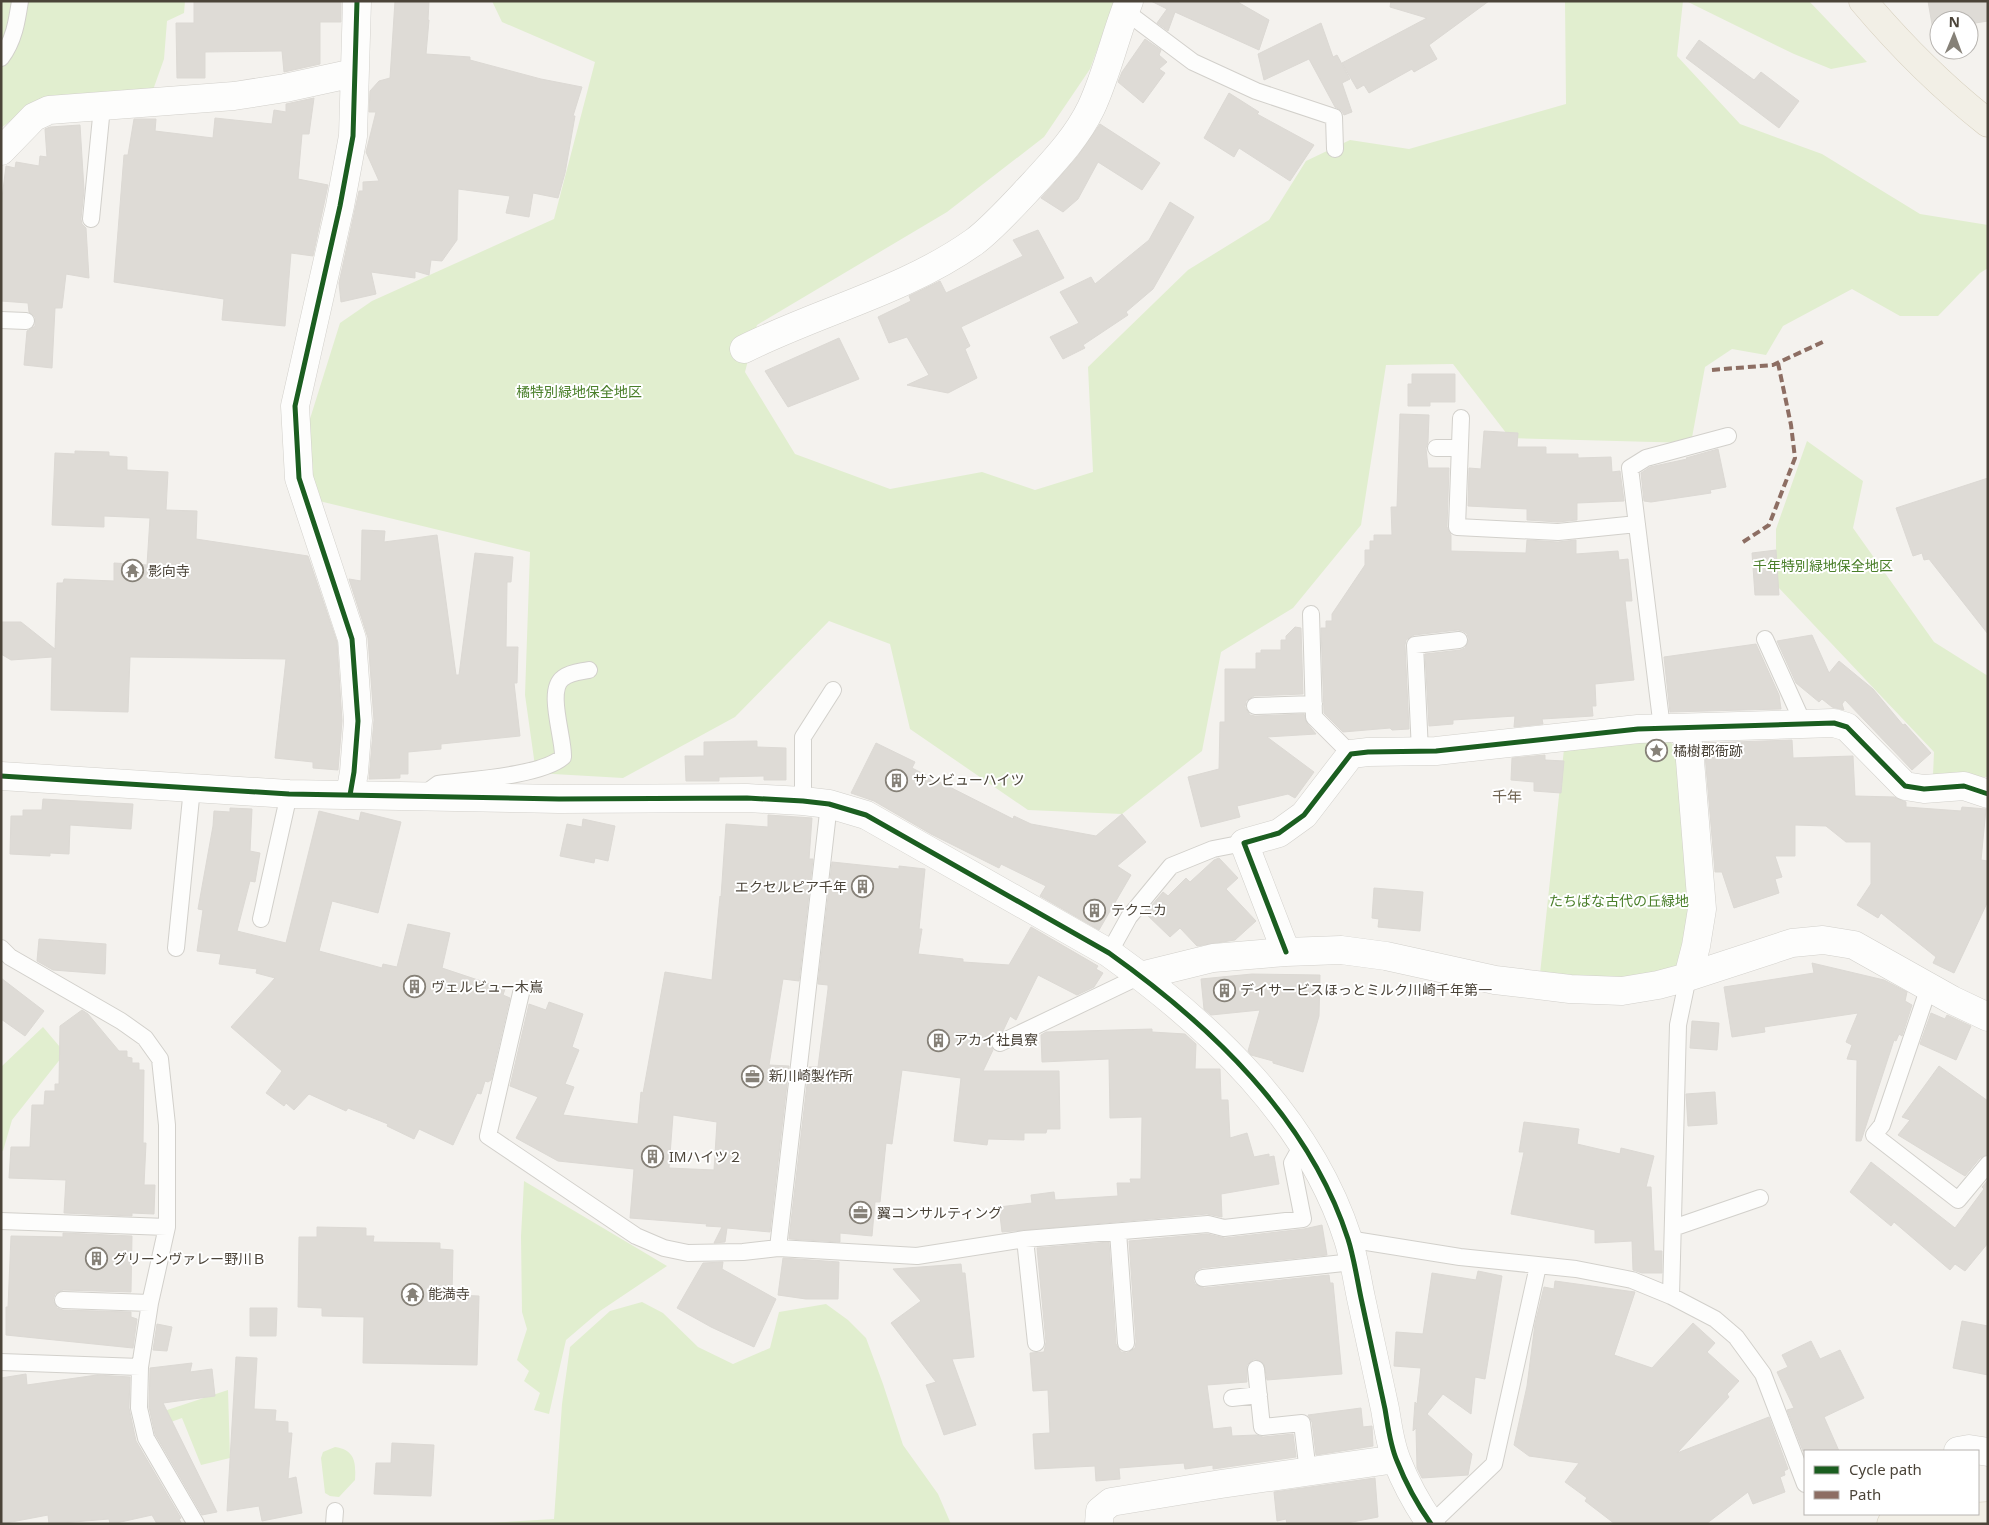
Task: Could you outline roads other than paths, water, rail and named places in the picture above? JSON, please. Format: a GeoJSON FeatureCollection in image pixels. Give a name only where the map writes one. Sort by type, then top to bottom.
{"type":"FeatureCollection","features":[{"type":"Feature","properties":{"kind":"main road"},"geometry":{"type":"LineString","coordinates":[[1863,1],[1903,47],[1950,94],[1988,124]]}},
{"type":"Feature","properties":{"kind":"main road"},"geometry":{"type":"LineString","coordinates":[[1901,1519],[1988,1516]]}},
{"type":"Feature","properties":{"kind":"street"},"geometry":{"type":"LineString","coordinates":[[350,795],[354,772],[358,721],[352,639],[299,478],[295,406],[351,144],[355,100],[354,73],[357,1]]}},
{"type":"Feature","properties":{"kind":"street"},"geometry":{"type":"LineString","coordinates":[[744,349],[772,335],[901,284],[936,266],[976,241],[1065,150],[1091,109],[1113,52],[1127,6]]}},
{"type":"Feature","properties":{"kind":"street"},"geometry":{"type":"LineString","coordinates":[[1,151],[34,117],[49,110],[102,108],[234,96],[285,88],[354,73]]}},
{"type":"Feature","properties":{"kind":"street"},"geometry":{"type":"LineString","coordinates":[[1286,952],[1244,843],[1279,832],[1304,814],[1351,754],[1436,751],[1638,729],[1834,723],[1848,727],[1905,786],[1924,789],[1964,786],[1988,794]]}},
{"type":"Feature","properties":{"kind":"street"},"geometry":{"type":"LineString","coordinates":[[1673,728],[1689,748],[1702,909],[1696,946],[1688,977]]}},
{"type":"Feature","properties":{"kind":"street"},"geometry":{"type":"LineString","coordinates":[[1,776],[289,794],[559,799],[747,798],[816,802],[866,815],[1109,953],[1140,976],[1225,1049],[1274,1102],[1318,1170],[1334,1203],[1351,1251],[1396,1459],[1413,1498],[1431,1524]]}},
{"type":"Feature","properties":{"kind":"street"},"geometry":{"type":"LineString","coordinates":[[1140,976],[1213,958],[1341,950],[1386,956],[1496,980],[1570,989],[1622,991],[1658,985],[1688,977],[1792,943],[1823,940],[1854,946],[1988,1017]]}},
{"type":"Feature","properties":{"kind":"street"},"geometry":{"type":"LineString","coordinates":[[1099,1524],[1100,1511],[1111,1502],[1220,1484],[1396,1459]]}},
{"type":"Feature","properties":{"kind":"lane"},"geometry":{"type":"LineString","coordinates":[[1,58],[6,52],[17,27],[20,1]]}},
{"type":"Feature","properties":{"kind":"lane"},"geometry":{"type":"LineString","coordinates":[[1127,6],[1192,62],[1256,91],[1334,117],[1335,149]]}},
{"type":"Feature","properties":{"kind":"lane"},"geometry":{"type":"LineString","coordinates":[[91,219],[102,108]]}},
{"type":"Feature","properties":{"kind":"lane"},"geometry":{"type":"LineString","coordinates":[[1,320],[26,321]]}},
{"type":"Feature","properties":{"kind":"lane"},"geometry":{"type":"LineString","coordinates":[[1461,418],[1457,527],[1558,532],[1637,524]]}},
{"type":"Feature","properties":{"kind":"lane"},"geometry":{"type":"LineString","coordinates":[[1673,728],[1637,524],[1630,468],[1646,458],[1728,436]]}},
{"type":"Feature","properties":{"kind":"lane"},"geometry":{"type":"LineString","coordinates":[[1436,448],[1460,448]]}},
{"type":"Feature","properties":{"kind":"lane"},"geometry":{"type":"LineString","coordinates":[[1311,614],[1314,716],[1351,754]]}},
{"type":"Feature","properties":{"kind":"lane"},"geometry":{"type":"LineString","coordinates":[[1765,639],[1804,725]]}},
{"type":"Feature","properties":{"kind":"lane"},"geometry":{"type":"LineString","coordinates":[[1420,751],[1415,645],[1459,640]]}},
{"type":"Feature","properties":{"kind":"lane"},"geometry":{"type":"LineString","coordinates":[[422,797],[438,784],[533,771],[556,762],[563,757],[564,746],[557,714],[559,682],[575,672],[589,670]]}},
{"type":"Feature","properties":{"kind":"lane"},"geometry":{"type":"LineString","coordinates":[[778,1248],[816,802],[804,737],[833,690]]}},
{"type":"Feature","properties":{"kind":"lane"},"geometry":{"type":"LineString","coordinates":[[1254,706],[1314,704]]}},
{"type":"Feature","properties":{"kind":"lane"},"geometry":{"type":"LineString","coordinates":[[176,948],[192,788]]}},
{"type":"Feature","properties":{"kind":"lane"},"geometry":{"type":"LineString","coordinates":[[261,919],[289,794]]}},
{"type":"Feature","properties":{"kind":"lane"},"geometry":{"type":"LineString","coordinates":[[1109,953],[1129,917],[1171,866],[1213,849],[1244,843]]}},
{"type":"Feature","properties":{"kind":"lane"},"geometry":{"type":"LineString","coordinates":[[1,948],[10,957],[121,1020],[145,1038],[160,1060],[167,1125],[167,1227],[150,1303],[140,1368],[139,1408],[146,1438],[196,1524]]}},
{"type":"Feature","properties":{"kind":"lane"},"geometry":{"type":"LineString","coordinates":[[1000,1044],[1140,976]]}},
{"type":"Feature","properties":{"kind":"lane"},"geometry":{"type":"LineString","coordinates":[[1671,1296],[1678,1025],[1688,977]]}},
{"type":"Feature","properties":{"kind":"lane"},"geometry":{"type":"LineString","coordinates":[[1929,987],[1882,1125],[1874,1135],[1958,1200],[1988,1164]]}},
{"type":"Feature","properties":{"kind":"lane"},"geometry":{"type":"LineString","coordinates":[[521,993],[488,1136],[636,1236],[664,1248],[688,1253],[743,1252],[778,1248],[918,1256],[1025,1239],[1208,1224],[1224,1228],[1303,1219],[1292,1163],[1302,1145]]}},
{"type":"Feature","properties":{"kind":"lane"},"geometry":{"type":"LineString","coordinates":[[1673,1228],[1760,1198]]}},
{"type":"Feature","properties":{"kind":"lane"},"geometry":{"type":"LineString","coordinates":[[1,1221],[167,1227]]}},
{"type":"Feature","properties":{"kind":"lane"},"geometry":{"type":"LineString","coordinates":[[1118,1232],[1126,1343]]}},
{"type":"Feature","properties":{"kind":"lane"},"geometry":{"type":"LineString","coordinates":[[1025,1239],[1036,1343]]}},
{"type":"Feature","properties":{"kind":"lane"},"geometry":{"type":"LineString","coordinates":[[1203,1278],[1351,1251],[1460,1257],[1576,1269],[1632,1280],[1671,1296],[1715,1319],[1736,1337],[1763,1374],[1804,1481]]}},
{"type":"Feature","properties":{"kind":"lane"},"geometry":{"type":"LineString","coordinates":[[1431,1524],[1494,1464],[1538,1266]]}},
{"type":"Feature","properties":{"kind":"lane"},"geometry":{"type":"LineString","coordinates":[[63,1300],[150,1303]]}},
{"type":"Feature","properties":{"kind":"lane"},"geometry":{"type":"LineString","coordinates":[[1,1362],[140,1368]]}},
{"type":"Feature","properties":{"kind":"lane"},"geometry":{"type":"LineString","coordinates":[[1256,1370],[1262,1427],[1302,1423],[1308,1472]]}},
{"type":"Feature","properties":{"kind":"lane"},"geometry":{"type":"LineString","coordinates":[[1232,1398],[1259,1394]]}},
{"type":"Feature","properties":{"kind":"place","name":"影向寺"},"geometry":{"type":"Point","coordinates":[132,571]}},
{"type":"Feature","properties":{"kind":"place","name":"橘樹郡衙跡"},"geometry":{"type":"Point","coordinates":[1657,751]}},
{"type":"Feature","properties":{"kind":"place","name":"サンビューハイツ"},"geometry":{"type":"Point","coordinates":[897,780]}},
{"type":"Feature","properties":{"kind":"place","name":"エクセルピア千年"},"geometry":{"type":"Point","coordinates":[863,887]}},
{"type":"Feature","properties":{"kind":"place","name":"テクニカ"},"geometry":{"type":"Point","coordinates":[1095,910]}},
{"type":"Feature","properties":{"kind":"place","name":"ヴェルビュー木嶌"},"geometry":{"type":"Point","coordinates":[415,987]}},
{"type":"Feature","properties":{"kind":"place","name":"デイサービスほっとミルク川崎千年第一"},"geometry":{"type":"Point","coordinates":[1224,990]}},
{"type":"Feature","properties":{"kind":"place","name":"アカイ社員寮"},"geometry":{"type":"Point","coordinates":[938,1040]}},
{"type":"Feature","properties":{"kind":"place","name":"新川崎製作所"},"geometry":{"type":"Point","coordinates":[753,1076]}},
{"type":"Feature","properties":{"kind":"place","name":"IMハイツ２"},"geometry":{"type":"Point","coordinates":[653,1157]}},
{"type":"Feature","properties":{"kind":"place","name":"翼コンサルティング"},"geometry":{"type":"Point","coordinates":[861,1213]}},
{"type":"Feature","properties":{"kind":"place","name":"グリーンヴァレー野川Ｂ"},"geometry":{"type":"Point","coordinates":[97,1259]}},
{"type":"Feature","properties":{"kind":"place","name":"能満寺"},"geometry":{"type":"Point","coordinates":[412,1294]}},
{"type":"Feature","properties":{"kind":"district","name":"千年"},"geometry":{"type":"Point","coordinates":[1507,797]}},
{"type":"Feature","properties":{"kind":"park label","name":"橘特別緑地保全地区"},"geometry":{"type":"Point","coordinates":[579,392]}},
{"type":"Feature","properties":{"kind":"park label","name":"千年特別緑地保全地区"},"geometry":{"type":"Point","coordinates":[1823,566]}},
{"type":"Feature","properties":{"kind":"park label","name":"たちばな古代の丘緑地"},"geometry":{"type":"Point","coordinates":[1619,901]}}]}
